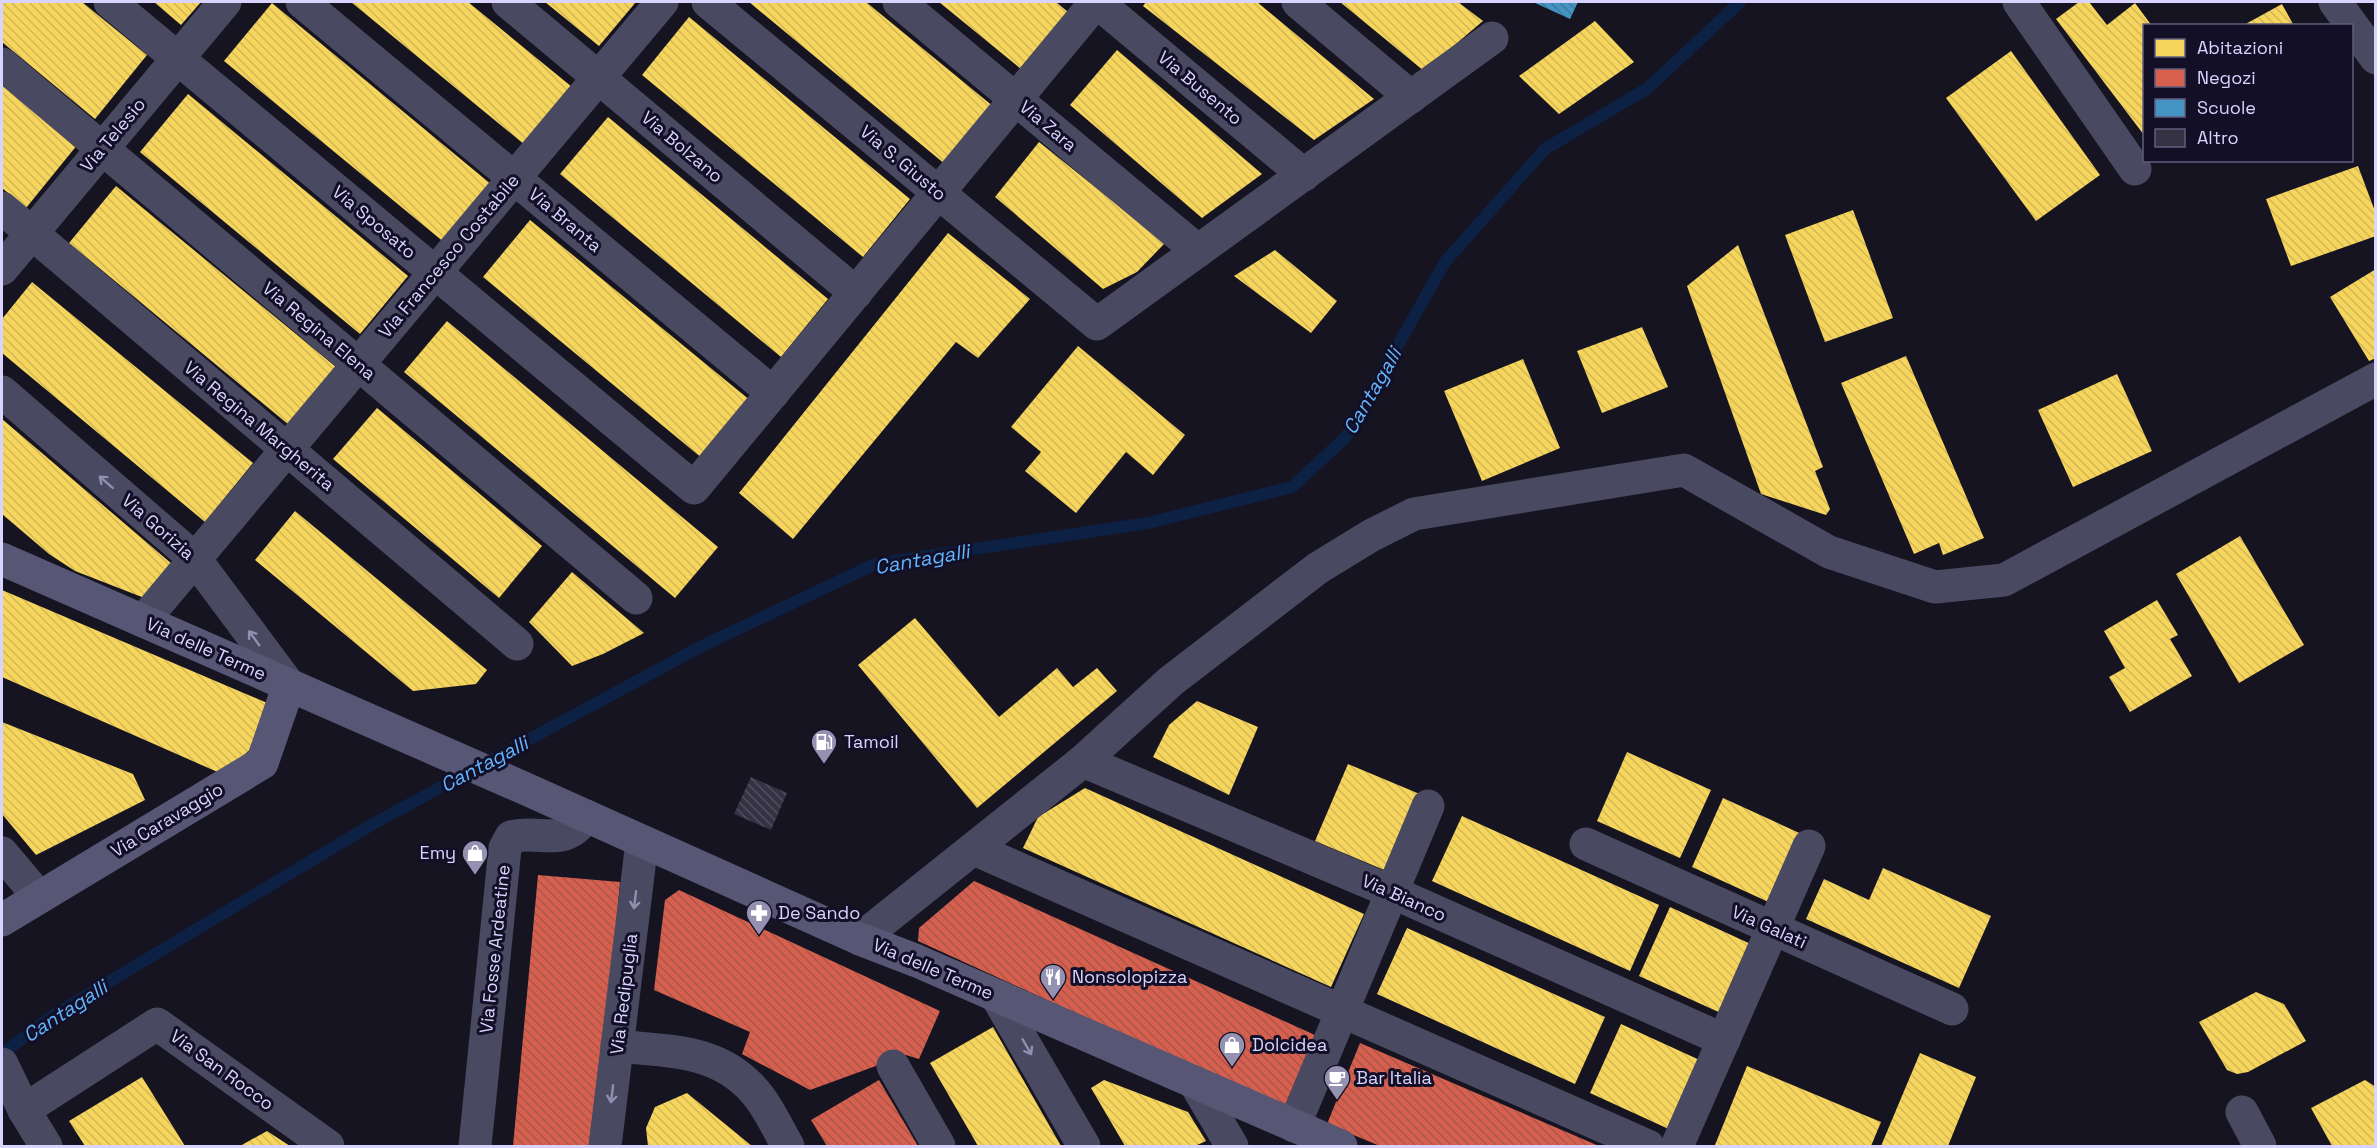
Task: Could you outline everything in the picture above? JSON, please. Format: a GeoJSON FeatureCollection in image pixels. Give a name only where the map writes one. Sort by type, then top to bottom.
{"type":"FeatureCollection","features":[{"type":"Feature","properties":{"kind":"main road"},"geometry":{"type":"LineString","coordinates":[[2,545],[37,575]]}},
{"type":"Feature","properties":{"kind":"main road","name":"Via delle Terme"},"geometry":{"type":"LineString","coordinates":[[2,559],[411,738],[860,939],[917,961],[1341,1146]]}},
{"type":"Feature","properties":{"kind":"main road","name":"Via Caravaggio"},"geometry":{"type":"LineString","coordinates":[[2,920],[262,763],[289,685]]}},
{"type":"Feature","properties":{"kind":"street","name":"Via Sposato"},"geometry":{"type":"LineString","coordinates":[[110,2],[694,488],[773,393]]}},
{"type":"Feature","properties":{"kind":"street","name":"Via Telesio"},"geometry":{"type":"LineString","coordinates":[[2,269],[225,2]]}},
{"type":"Feature","properties":{"kind":"street","name":"Via Branta"},"geometry":{"type":"LineString","coordinates":[[302,2],[773,393]]}},
{"type":"Feature","properties":{"kind":"street","name":"Via Bolzano"},"geometry":{"type":"LineString","coordinates":[[508,2],[856,293]]}},
{"type":"Feature","properties":{"kind":"street","name":"Via Francesco Costabile"},"geometry":{"type":"LineString","coordinates":[[143,621],[662,2]]}},
{"type":"Feature","properties":{"kind":"street","name":"Via S. Giusto"},"geometry":{"type":"LineString","coordinates":[[708,2],[1097,324],[1198,251]]}},
{"type":"Feature","properties":{"kind":"street","name":"Via Zara"},"geometry":{"type":"LineString","coordinates":[[899,2],[1198,251]]}},
{"type":"Feature","properties":{"kind":"street"},"geometry":{"type":"LineString","coordinates":[[773,393],[1096,2]]}},
{"type":"Feature","properties":{"kind":"street","name":"Via Busento"},"geometry":{"type":"LineString","coordinates":[[1096,2],[1304,175]]}},
{"type":"Feature","properties":{"kind":"street"},"geometry":{"type":"LineString","coordinates":[[1298,2],[1411,97]]}},
{"type":"Feature","properties":{"kind":"street"},"geometry":{"type":"LineString","coordinates":[[2019,2],[2135,169]]}},
{"type":"Feature","properties":{"kind":"street"},"geometry":{"type":"LineString","coordinates":[[2335,2],[2351,24]]}},
{"type":"Feature","properties":{"kind":"street"},"geometry":{"type":"LineString","coordinates":[[2353,27],[2376,58]]}},
{"type":"Feature","properties":{"kind":"street"},"geometry":{"type":"LineString","coordinates":[[1198,251],[1492,38]]}},
{"type":"Feature","properties":{"kind":"street","name":"Via Regina Elena"},"geometry":{"type":"LineString","coordinates":[[2,64],[636,598]]}},
{"type":"Feature","properties":{"kind":"street","name":"Via Regina Margherita"},"geometry":{"type":"LineString","coordinates":[[2,208],[517,644]]}},
{"type":"Feature","properties":{"kind":"street"},"geometry":{"type":"LineString","coordinates":[[860,939],[1083,761],[1171,681],[1318,568],[1372,535],[1414,514],[1684,470],[1829,552],[1935,587],[2004,580],[2376,379]]}},
{"type":"Feature","properties":{"kind":"street","name":"Via Gorizia"},"geometry":{"type":"LineString","coordinates":[[2,392],[195,559],[289,685]]}},
{"type":"Feature","properties":{"kind":"street","name":"Via Bianco"},"geometry":{"type":"LineString","coordinates":[[1083,761],[1392,892],[1724,1040]]}},
{"type":"Feature","properties":{"kind":"street"},"geometry":{"type":"LineString","coordinates":[[1195,1083],[1228,1145],[1284,1121],[1343,1010],[1428,806]]}},
{"type":"Feature","properties":{"kind":"street","name":"Via Fosse Ardeatine"},"geometry":{"type":"LineString","coordinates":[[475,1146],[505,848],[511,837],[523,834],[557,837],[571,833],[586,816]]}},
{"type":"Feature","properties":{"kind":"street","name":"Via Redipuglia"},"geometry":{"type":"LineString","coordinates":[[606,1146],[642,842]]}},
{"type":"Feature","properties":{"kind":"street","name":"Via Galati"},"geometry":{"type":"LineString","coordinates":[[1586,844],[1952,1009]]}},
{"type":"Feature","properties":{"kind":"street"},"geometry":{"type":"LineString","coordinates":[[1677,1146],[1809,846]]}},
{"type":"Feature","properties":{"kind":"street"},"geometry":{"type":"LineString","coordinates":[[974,849],[1648,1146]]}},
{"type":"Feature","properties":{"kind":"street"},"geometry":{"type":"LineString","coordinates":[[2,853],[39,897]]}},
{"type":"Feature","properties":{"kind":"street"},"geometry":{"type":"LineString","coordinates":[[997,997],[1084,1146]]}},
{"type":"Feature","properties":{"kind":"street","name":"Via San Rocco"},"geometry":{"type":"LineString","coordinates":[[24,1110],[157,1024],[328,1146]]}},
{"type":"Feature","properties":{"kind":"street"},"geometry":{"type":"LineString","coordinates":[[617,1046],[700,1055],[732,1069],[760,1098],[788,1146]]}},
{"type":"Feature","properties":{"kind":"street"},"geometry":{"type":"LineString","coordinates":[[2,1064],[24,1110],[46,1146]]}},
{"type":"Feature","properties":{"kind":"street"},"geometry":{"type":"LineString","coordinates":[[893,1066],[939,1146]]}},
{"type":"Feature","properties":{"kind":"street"},"geometry":{"type":"LineString","coordinates":[[2241,1112],[2259,1146]]}},
{"type":"Feature","properties":{"kind":"building: Abitazioni"},"geometry":{"type":"Polygon","coordinates":[[[2,2],[82,2],[147,55],[95,119],[2,42],[2,2]]]}},
{"type":"Feature","properties":{"kind":"building: Abitazioni"},"geometry":{"type":"Polygon","coordinates":[[[154,2],[201,2],[181,25],[154,2]]]}},
{"type":"Feature","properties":{"kind":"building: Abitazioni"},"geometry":{"type":"Polygon","coordinates":[[[351,2],[468,2],[572,87],[525,145],[351,2]]]}},
{"type":"Feature","properties":{"kind":"building: Abitazioni"},"geometry":{"type":"Polygon","coordinates":[[[545,2],[636,2],[599,46],[545,2]]]}},
{"type":"Feature","properties":{"kind":"building: Abitazioni"},"geometry":{"type":"Polygon","coordinates":[[[749,2],[866,2],[994,107],[946,165],[749,2]]]}},
{"type":"Feature","properties":{"kind":"building: Abitazioni"},"geometry":{"type":"Polygon","coordinates":[[[939,2],[1056,2],[1068,12],[1021,69],[939,2]]]}},
{"type":"Feature","properties":{"kind":"building: Abitazioni"},"geometry":{"type":"Polygon","coordinates":[[[1146,2],[1257,2],[1374,99],[1314,140],[1143,6],[1146,2]]]}},
{"type":"Feature","properties":{"kind":"building: Abitazioni"},"geometry":{"type":"Polygon","coordinates":[[[1340,2],[1458,2],[1483,21],[1424,71],[1340,2]]]}},
{"type":"Feature","properties":{"kind":"building: Abitazioni"},"geometry":{"type":"Polygon","coordinates":[[[2079,2],[2089,2],[2107,25],[2135,3],[2151,24],[2143,24],[2143,134],[2056,19],[2079,2]]]}},
{"type":"Feature","properties":{"kind":"building: Abitazioni"},"geometry":{"type":"Polygon","coordinates":[[[272,3],[492,185],[445,243],[224,61],[272,3]]]}},
{"type":"Feature","properties":{"kind":"building: Abitazioni"},"geometry":{"type":"Polygon","coordinates":[[[2282,4],[2293,24],[2246,24],[2282,4]]]}},
{"type":"Feature","properties":{"kind":"building: Abitazioni"},"geometry":{"type":"Polygon","coordinates":[[[689,17],[910,199],[863,257],[642,75],[689,17]]]}},
{"type":"Feature","properties":{"kind":"building: Abitazioni"},"geometry":{"type":"Polygon","coordinates":[[[1595,21],[1634,62],[1559,114],[1519,76],[1595,21]]]}},
{"type":"Feature","properties":{"kind":"building: Abitazioni"},"geometry":{"type":"Polygon","coordinates":[[[1117,50],[1262,174],[1202,218],[1070,105],[1117,50]]]}},
{"type":"Feature","properties":{"kind":"building: Abitazioni"},"geometry":{"type":"Polygon","coordinates":[[[2011,51],[2100,175],[2036,221],[1946,98],[2011,51]]]}},
{"type":"Feature","properties":{"kind":"building: Abitazioni"},"geometry":{"type":"Polygon","coordinates":[[[2,81],[78,144],[26,208],[2,188],[2,81]]]}},
{"type":"Feature","properties":{"kind":"building: Abitazioni"},"geometry":{"type":"Polygon","coordinates":[[[188,94],[408,276],[360,334],[140,152],[188,94]]]}},
{"type":"Feature","properties":{"kind":"building: Abitazioni"},"geometry":{"type":"Polygon","coordinates":[[[608,117],[828,299],[781,357],[560,174],[608,117]]]}},
{"type":"Feature","properties":{"kind":"building: Abitazioni"},"geometry":{"type":"Polygon","coordinates":[[[1039,142],[1165,243],[1137,272],[1103,289],[995,197],[1039,142]]]}},
{"type":"Feature","properties":{"kind":"building: Abitazioni"},"geometry":{"type":"Polygon","coordinates":[[[2358,166],[2376,214],[2376,236],[2291,266],[2266,199],[2358,166]]]}},
{"type":"Feature","properties":{"kind":"building: Abitazioni"},"geometry":{"type":"Polygon","coordinates":[[[116,186],[336,367],[289,425],[69,243],[116,186]]]}},
{"type":"Feature","properties":{"kind":"building: Abitazioni"},"geometry":{"type":"Polygon","coordinates":[[[1853,210],[1893,318],[1825,342],[1785,235],[1853,210]]]}},
{"type":"Feature","properties":{"kind":"building: Abitazioni"},"geometry":{"type":"Polygon","coordinates":[[[530,220],[751,401],[703,459],[483,277],[530,220]]]}},
{"type":"Feature","properties":{"kind":"building: Abitazioni"},"geometry":{"type":"Polygon","coordinates":[[[948,233],[1030,299],[978,358],[956,342],[793,539],[739,493],[948,233]]]}},
{"type":"Feature","properties":{"kind":"building: Abitazioni"},"geometry":{"type":"Polygon","coordinates":[[[1738,245],[1823,467],[1815,471],[1830,509],[1826,515],[1761,494],[1687,286],[1738,245]]]}},
{"type":"Feature","properties":{"kind":"building: Abitazioni"},"geometry":{"type":"Polygon","coordinates":[[[1275,250],[1337,301],[1311,333],[1234,276],[1275,250]]]}},
{"type":"Feature","properties":{"kind":"building: Abitazioni"},"geometry":{"type":"Polygon","coordinates":[[[2376,269],[2376,358],[2369,361],[2330,297],[2376,269]]]}},
{"type":"Feature","properties":{"kind":"building: Abitazioni"},"geometry":{"type":"Polygon","coordinates":[[[32,282],[253,463],[205,522],[2,353],[2,319],[32,282]]]}},
{"type":"Feature","properties":{"kind":"building: Abitazioni"},"geometry":{"type":"Polygon","coordinates":[[[447,321],[718,547],[675,598],[404,372],[447,321]]]}},
{"type":"Feature","properties":{"kind":"building: Abitazioni"},"geometry":{"type":"Polygon","coordinates":[[[1642,327],[1668,387],[1602,413],[1577,351],[1642,327]]]}},
{"type":"Feature","properties":{"kind":"building: Abitazioni"},"geometry":{"type":"Polygon","coordinates":[[[1078,346],[1185,435],[1153,475],[1126,452],[1076,513],[1025,471],[1041,452],[1011,427],[1078,346]]]}},
{"type":"Feature","properties":{"kind":"building: Abitazioni"},"geometry":{"type":"Polygon","coordinates":[[[1906,356],[1984,538],[1943,555],[1939,543],[1914,554],[1841,383],[1906,356]]]}},
{"type":"Feature","properties":{"kind":"building: Abitazioni"},"geometry":{"type":"Polygon","coordinates":[[[1523,359],[1560,448],[1482,481],[1444,391],[1523,359]]]}},
{"type":"Feature","properties":{"kind":"building: Abitazioni"},"geometry":{"type":"Polygon","coordinates":[[[2117,374],[2152,451],[2073,487],[2038,410],[2117,374]]]}},
{"type":"Feature","properties":{"kind":"building: Abitazioni"},"geometry":{"type":"Polygon","coordinates":[[[377,408],[542,546],[499,598],[333,459],[377,408]]]}},
{"type":"Feature","properties":{"kind":"building: Abitazioni"},"geometry":{"type":"Polygon","coordinates":[[[2,419],[172,564],[147,599],[75,571],[49,554],[2,514],[2,419]]]}},
{"type":"Feature","properties":{"kind":"building: Abitazioni"},"geometry":{"type":"Polygon","coordinates":[[[295,511],[487,670],[476,684],[413,691],[255,560],[295,511]]]}},
{"type":"Feature","properties":{"kind":"building: Abitazioni"},"geometry":{"type":"Polygon","coordinates":[[[2240,536],[2304,645],[2239,683],[2176,574],[2240,536]]]}},
{"type":"Feature","properties":{"kind":"building: Abitazioni"},"geometry":{"type":"Polygon","coordinates":[[[572,572],[644,633],[603,654],[572,666],[529,622],[572,572]]]}},
{"type":"Feature","properties":{"kind":"building: Abitazioni"},"geometry":{"type":"Polygon","coordinates":[[[2,590],[272,705],[252,748],[222,774],[2,677],[2,590]]]}},
{"type":"Feature","properties":{"kind":"building: Abitazioni"},"geometry":{"type":"Polygon","coordinates":[[[2157,600],[2178,635],[2170,639],[2192,676],[2130,712],[2109,677],[2125,668],[2104,631],[2157,600]]]}},
{"type":"Feature","properties":{"kind":"building: Abitazioni"},"geometry":{"type":"Polygon","coordinates":[[[915,618],[999,717],[1057,668],[1073,687],[1097,668],[1117,691],[977,808],[858,665],[915,618]]]}},
{"type":"Feature","properties":{"kind":"building: Abitazioni"},"geometry":{"type":"Polygon","coordinates":[[[1197,701],[1258,727],[1229,795],[1153,757],[1169,725],[1197,701]]]}},
{"type":"Feature","properties":{"kind":"building: Abitazioni"},"geometry":{"type":"Polygon","coordinates":[[[2,722],[133,774],[145,800],[36,855],[2,814],[2,722]]]}},
{"type":"Feature","properties":{"kind":"building: Abitazioni"},"geometry":{"type":"Polygon","coordinates":[[[1627,752],[1711,790],[1680,858],[1597,821],[1627,752]]]}},
{"type":"Feature","properties":{"kind":"building: Abitazioni"},"geometry":{"type":"Polygon","coordinates":[[[1348,764],[1422,795],[1389,872],[1315,841],[1348,764]]]}},
{"type":"Feature","properties":{"kind":"building: Abitazioni"},"geometry":{"type":"Polygon","coordinates":[[[1085,788],[1364,914],[1331,987],[1023,848],[1038,817],[1085,788]]]}},
{"type":"Feature","properties":{"kind":"building: Abitazioni"},"geometry":{"type":"Polygon","coordinates":[[[1723,798],[1806,836],[1775,905],[1692,867],[1723,798]]]}},
{"type":"Feature","properties":{"kind":"building: Abitazioni"},"geometry":{"type":"Polygon","coordinates":[[[1462,816],[1659,905],[1630,971],[1432,881],[1462,816]]]}},
{"type":"Feature","properties":{"kind":"building: Abitazioni"},"geometry":{"type":"Polygon","coordinates":[[[1883,868],[1991,916],[1959,988],[1806,919],[1824,879],[1869,900],[1883,868]]]}},
{"type":"Feature","properties":{"kind":"building: Abitazioni"},"geometry":{"type":"Polygon","coordinates":[[[1670,907],[1753,945],[1723,1014],[1639,976],[1670,907]]]}},
{"type":"Feature","properties":{"kind":"building: Abitazioni"},"geometry":{"type":"Polygon","coordinates":[[[1407,928],[1605,1017],[1575,1084],[1377,994],[1407,928]]]}},
{"type":"Feature","properties":{"kind":"building: Abitazioni"},"geometry":{"type":"Polygon","coordinates":[[[2256,992],[2284,1004],[2306,1041],[2248,1072],[2237,1074],[2227,1070],[2199,1022],[2256,992]]]}},
{"type":"Feature","properties":{"kind":"building: Abitazioni"},"geometry":{"type":"Polygon","coordinates":[[[1621,1024],[1704,1062],[1673,1131],[1590,1093],[1621,1024]]]}},
{"type":"Feature","properties":{"kind":"building: Abitazioni"},"geometry":{"type":"Polygon","coordinates":[[[993,1027],[1061,1146],[978,1146],[930,1063],[993,1027]]]}},
{"type":"Feature","properties":{"kind":"building: Abitazioni"},"geometry":{"type":"Polygon","coordinates":[[[1920,1053],[1976,1077],[1948,1146],[1881,1146],[1920,1053]]]}},
{"type":"Feature","properties":{"kind":"building: Abitazioni"},"geometry":{"type":"Polygon","coordinates":[[[1747,1066],[1881,1122],[1871,1146],[1715,1145],[1747,1066]]]}},
{"type":"Feature","properties":{"kind":"building: Abitazioni"},"geometry":{"type":"Polygon","coordinates":[[[142,1077],[185,1146],[85,1146],[69,1121],[142,1077]]]}},
{"type":"Feature","properties":{"kind":"building: Abitazioni"},"geometry":{"type":"Polygon","coordinates":[[[1104,1080],[1188,1112],[1206,1141],[1195,1146],[1125,1146],[1091,1088],[1104,1080]]]}},
{"type":"Feature","properties":{"kind":"building: Abitazioni"},"geometry":{"type":"Polygon","coordinates":[[[2365,1080],[2376,1087],[2376,1146],[2332,1146],[2311,1108],[2365,1080]]]}},
{"type":"Feature","properties":{"kind":"building: Abitazioni"},"geometry":{"type":"Polygon","coordinates":[[[687,1093],[752,1146],[648,1146],[646,1128],[655,1107],[687,1093]]]}},
{"type":"Feature","properties":{"kind":"building: Abitazioni"},"geometry":{"type":"Polygon","coordinates":[[[267,1131],[290,1146],[240,1146],[267,1131]]]}},
{"type":"Feature","properties":{"kind":"building: Negozi"},"geometry":{"type":"Polygon","coordinates":[[[538,875],[620,882],[596,1146],[513,1146],[538,875]]]}},
{"type":"Feature","properties":{"kind":"building: Negozi"},"geometry":{"type":"Polygon","coordinates":[[[974,881],[1315,1035],[1284,1108],[918,941],[919,928],[974,881]]]}},
{"type":"Feature","properties":{"kind":"building: Negozi"},"geometry":{"type":"Polygon","coordinates":[[[679,890],[940,1011],[919,1059],[906,1055],[810,1090],[742,1054],[750,1032],[654,990],[665,900],[679,890]]]}},
{"type":"Feature","properties":{"kind":"building: Negozi"},"geometry":{"type":"Polygon","coordinates":[[[1360,1043],[1599,1146],[1380,1146],[1327,1124],[1360,1043]]]}},
{"type":"Feature","properties":{"kind":"building: Negozi"},"geometry":{"type":"Polygon","coordinates":[[[879,1080],[918,1146],[827,1146],[811,1120],[879,1080]]]}},
{"type":"Feature","properties":{"kind":"building: Scuole"},"geometry":{"type":"Polygon","coordinates":[[[1533,2],[1578,2],[1570,19],[1533,2]]]}},
{"type":"Feature","properties":{"kind":"building: Altro"},"geometry":{"type":"Polygon","coordinates":[[[751,777],[787,793],[771,830],[734,814],[751,777]]]}},
{"type":"Feature","properties":{"kind":"waterway","name":"Cantagalli"},"geometry":{"type":"LineString","coordinates":[[2,1054],[52,1016],[371,825],[700,647],[875,564],[1148,523],[1292,487],[1346,437],[1445,262],[1545,149],[1648,88],[1740,2]]}},
{"type":"Feature","properties":{"kind":"place","name":"Tamoil"},"geometry":{"type":"Point","coordinates":[824,765]}},
{"type":"Feature","properties":{"kind":"place","name":"Emy"},"geometry":{"type":"Point","coordinates":[475,876]}},
{"type":"Feature","properties":{"kind":"place","name":"De Sando"},"geometry":{"type":"Point","coordinates":[759,936]}},
{"type":"Feature","properties":{"kind":"place","name":"Nonsolopizza"},"geometry":{"type":"Point","coordinates":[1053,1000]}},
{"type":"Feature","properties":{"kind":"place","name":"Dolcidea"},"geometry":{"type":"Point","coordinates":[1232,1068]}},
{"type":"Feature","properties":{"kind":"place","name":"Bar Italia"},"geometry":{"type":"Point","coordinates":[1337,1101]}}]}
